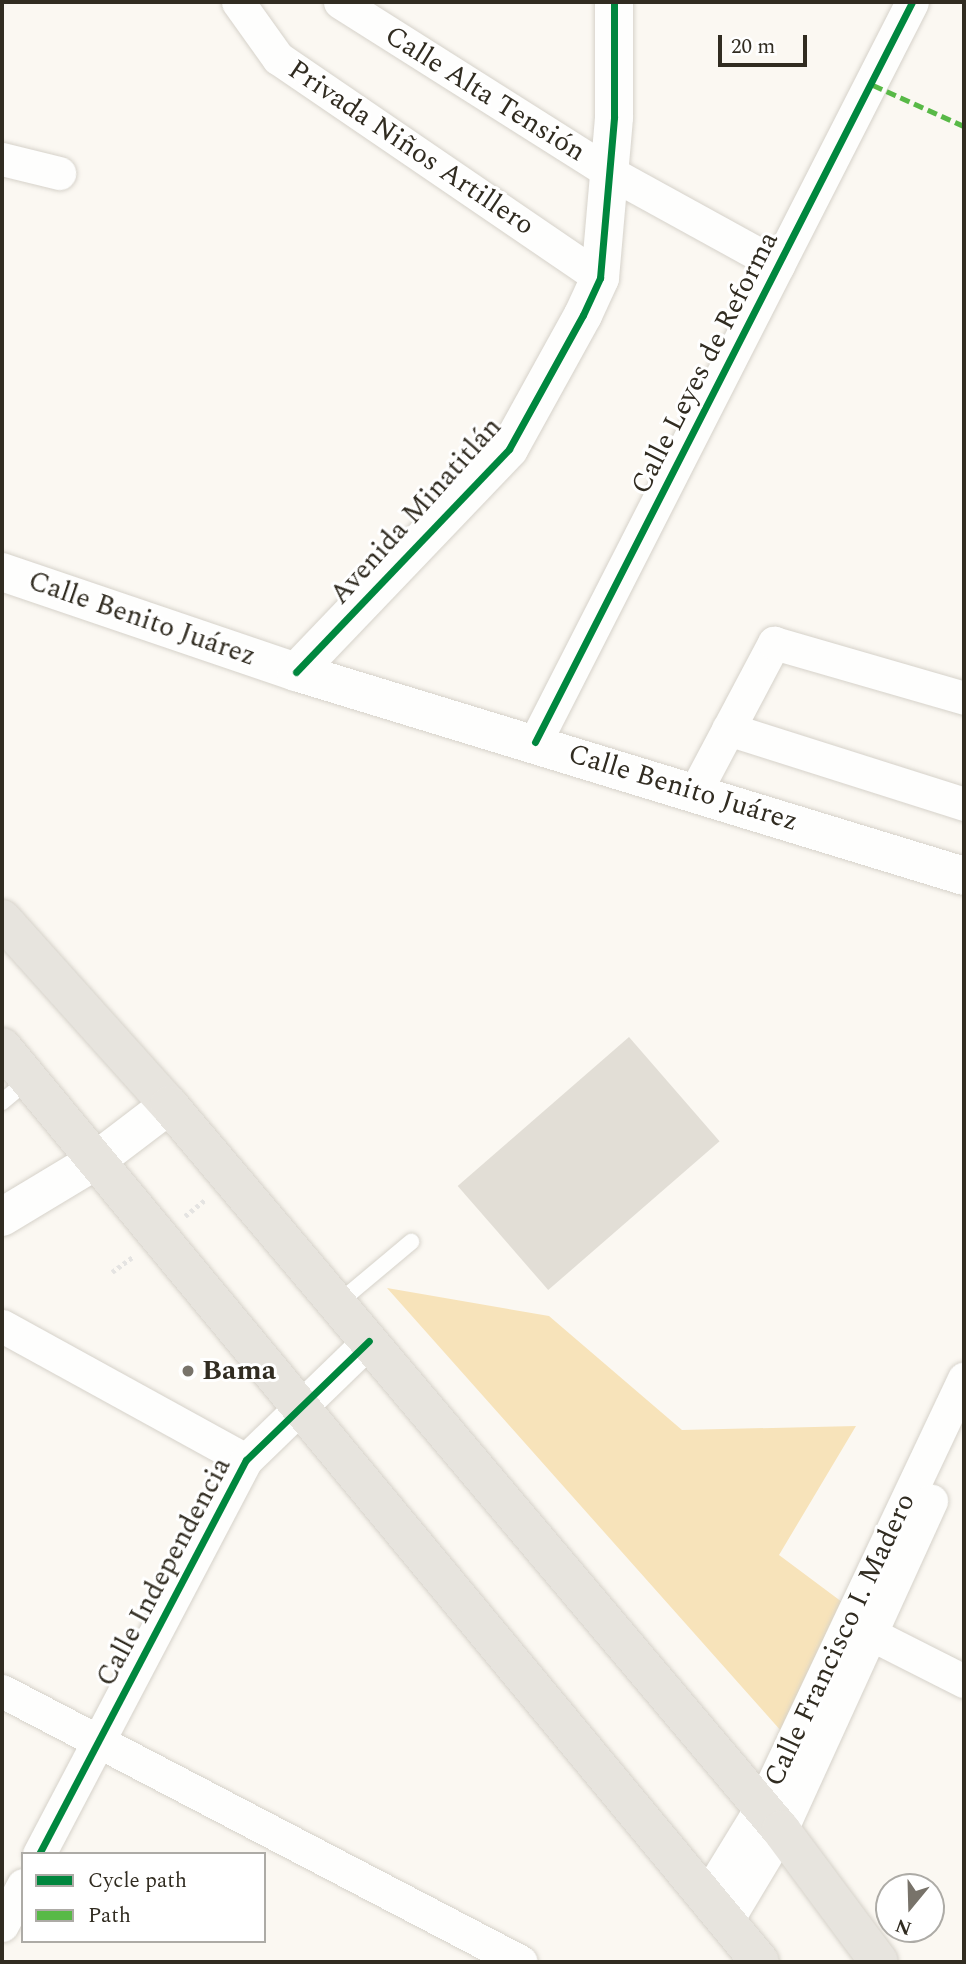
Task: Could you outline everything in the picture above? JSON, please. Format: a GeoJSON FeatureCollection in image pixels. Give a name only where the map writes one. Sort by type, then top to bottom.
{"type":"FeatureCollection","features":[{"type":"Feature","properties":{"kind":"main road","name":"Avenida Minatitlán"},"geometry":{"type":"LineString","coordinates":[[296,672],[509,449],[600,278],[610,172],[614,2]]}},
{"type":"Feature","properties":{"kind":"main road","name":"Calle Benito Juárez"},"geometry":{"type":"LineString","coordinates":[[2,572],[296,672],[535,742],[964,876]]}},
{"type":"Feature","properties":{"kind":"main road"},"geometry":{"type":"LineString","coordinates":[[2,919],[169,1105],[771,1819],[879,1962]]}},
{"type":"Feature","properties":{"kind":"main road"},"geometry":{"type":"LineString","coordinates":[[2,1047],[15,1090],[98,1158],[760,1962]]}},
{"type":"Feature","properties":{"kind":"main road"},"geometry":{"type":"LineString","coordinates":[[2,1217],[98,1158],[169,1105]]}},
{"type":"Feature","properties":{"kind":"street","name":"Privada Niños Artillero"},"geometry":{"type":"LineString","coordinates":[[238,2],[278,58],[600,278]]}},
{"type":"Feature","properties":{"kind":"street","name":"Calle Alta Tensión"},"geometry":{"type":"LineString","coordinates":[[340,2],[610,172],[778,265]]}},
{"type":"Feature","properties":{"kind":"street","name":"Calle Leyes de Reforma"},"geometry":{"type":"LineString","coordinates":[[535,742],[912,2]]}},
{"type":"Feature","properties":{"kind":"street"},"geometry":{"type":"LineString","coordinates":[[2,159],[60,173]]}},
{"type":"Feature","properties":{"kind":"street"},"geometry":{"type":"LineString","coordinates":[[695,792],[771,646],[778,643],[964,698]]}},
{"type":"Feature","properties":{"kind":"street"},"geometry":{"type":"LineString","coordinates":[[728,729],[964,804]]}},
{"type":"Feature","properties":{"kind":"street"},"geometry":{"type":"LineString","coordinates":[[2,1326],[246,1460]]}},
{"type":"Feature","properties":{"kind":"street","name":"Calle Independencia"},"geometry":{"type":"LineString","coordinates":[[40,1852],[246,1460],[369,1341]]}},
{"type":"Feature","properties":{"kind":"street","name":"Calle Francisco I. Madero"},"geometry":{"type":"LineString","coordinates":[[860,1629],[964,1379]]}},
{"type":"Feature","properties":{"kind":"street","name":"Calle Francisco I. Madero"},"geometry":{"type":"LineString","coordinates":[[717,1908],[771,1819],[860,1629],[964,1429]]}},
{"type":"Feature","properties":{"kind":"street"},"geometry":{"type":"LineString","coordinates":[[860,1629],[964,1682]]}},
{"type":"Feature","properties":{"kind":"street"},"geometry":{"type":"LineString","coordinates":[[2,1691],[97,1743],[521,1962]]}},
{"type":"Feature","properties":{"kind":"street"},"geometry":{"type":"LineString","coordinates":[[2,1925],[21,1889]]}},
{"type":"Feature","properties":{"kind":"lane"},"geometry":{"type":"LineString","coordinates":[[337,1304],[411,1242]]}},
{"type":"Feature","properties":{"kind":"shaded area"},"geometry":{"type":"Polygon","coordinates":[[[387,1288],[549,1316],[682,1430],[856,1426],[779,1555],[842,1602],[782,1732],[387,1288]]]}},
{"type":"Feature","properties":{"kind":"building"},"geometry":{"type":"Polygon","coordinates":[[[629,1037],[720,1141],[548,1290],[458,1186],[629,1037]]]}},
{"type":"Feature","properties":{"kind":"marked path"},"geometry":{"type":"LineString","coordinates":[[873,85],[964,126]]}},
{"type":"Feature","properties":{"kind":"cycle path"},"geometry":{"type":"LineString","coordinates":[[296,672],[509,449],[583,315],[600,278],[614,117],[614,2]]}},
{"type":"Feature","properties":{"kind":"cycle path"},"geometry":{"type":"LineString","coordinates":[[535,742],[912,2]]}},
{"type":"Feature","properties":{"kind":"cycle path"},"geometry":{"type":"LineString","coordinates":[[40,1852],[246,1460],[369,1341]]}},
{"type":"Feature","properties":{"kind":"place","name":"Bama"},"geometry":{"type":"Point","coordinates":[188,1371]}}]}
